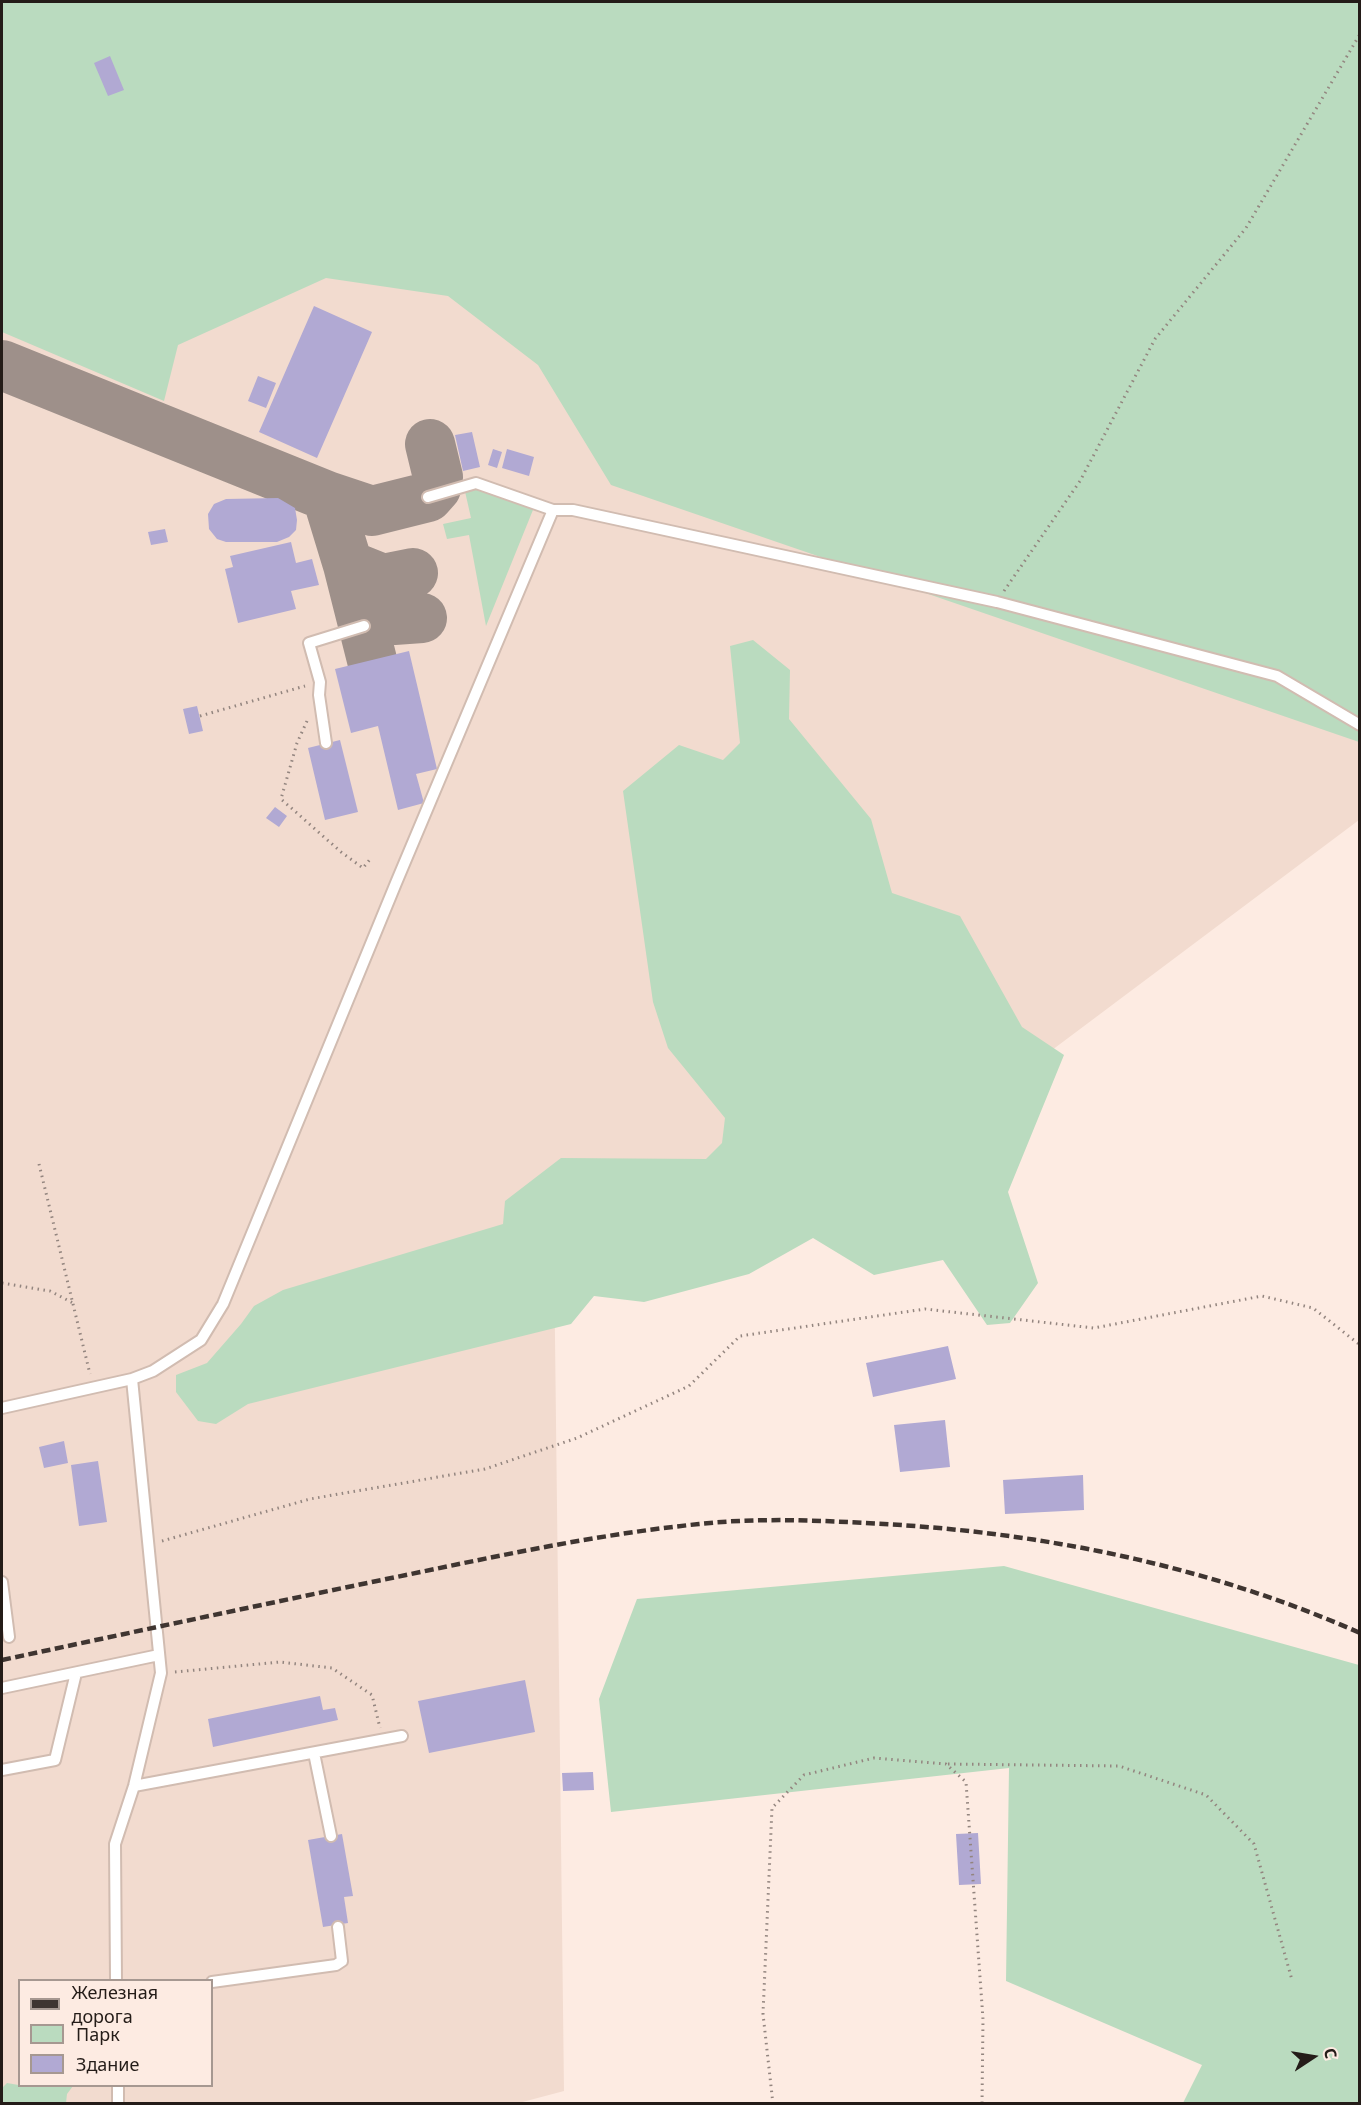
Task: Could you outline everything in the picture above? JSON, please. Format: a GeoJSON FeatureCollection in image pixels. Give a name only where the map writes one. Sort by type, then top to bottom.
{"type":"FeatureCollection","features":[{"type":"Feature","properties":{"kind":"lane"},"geometry":{"type":"LineString","coordinates":[[428,497],[476,483],[553,510],[573,510],[997,602],[1277,676],[1359,725]]}},
{"type":"Feature","properties":{"kind":"lane"},"geometry":{"type":"LineString","coordinates":[[2,1407],[132,1379],[153,1371],[201,1340],[223,1304],[396,883],[553,510]]}},
{"type":"Feature","properties":{"kind":"lane"},"geometry":{"type":"LineString","coordinates":[[326,743],[319,695],[320,682],[309,643],[364,626]]}},
{"type":"Feature","properties":{"kind":"lane"},"geometry":{"type":"LineString","coordinates":[[116,1979],[115,1844],[134,1786],[161,1673],[132,1379]]}},
{"type":"Feature","properties":{"kind":"lane"},"geometry":{"type":"LineString","coordinates":[[2,1582],[4,1615],[9,1637]]}},
{"type":"Feature","properties":{"kind":"lane"},"geometry":{"type":"LineString","coordinates":[[2,1688],[159,1655]]}},
{"type":"Feature","properties":{"kind":"lane"},"geometry":{"type":"LineString","coordinates":[[2,1770],[55,1760],[76,1673]]}},
{"type":"Feature","properties":{"kind":"lane"},"geometry":{"type":"LineString","coordinates":[[134,1786],[402,1736]]}},
{"type":"Feature","properties":{"kind":"lane"},"geometry":{"type":"LineString","coordinates":[[314,1753],[332,1836]]}},
{"type":"Feature","properties":{"kind":"lane"},"geometry":{"type":"LineString","coordinates":[[213,1982],[336,1965],[342,1961],[338,1927]]}},
{"type":"Feature","properties":{"kind":"lane"},"geometry":{"type":"LineString","coordinates":[[118,2087],[118,2103]]}},
{"type":"Feature","properties":{"kind":"path"},"geometry":{"type":"LineString","coordinates":[[997,602],[1080,481],[1155,339],[1246,228],[1359,34]]}},
{"type":"Feature","properties":{"kind":"path"},"geometry":{"type":"LineString","coordinates":[[200,716],[320,682]]}},
{"type":"Feature","properties":{"kind":"path"},"geometry":{"type":"LineString","coordinates":[[319,695],[297,743],[281,799],[340,852],[363,867],[371,858]]}},
{"type":"Feature","properties":{"kind":"path"},"geometry":{"type":"LineString","coordinates":[[39,1164],[93,1387]]}},
{"type":"Feature","properties":{"kind":"path"},"geometry":{"type":"LineString","coordinates":[[2,1283],[51,1291],[73,1303]]}},
{"type":"Feature","properties":{"kind":"path"},"geometry":{"type":"LineString","coordinates":[[149,1545],[310,1499],[485,1469],[577,1438],[689,1386],[740,1336],[925,1309],[1094,1328],[1262,1296],[1313,1308],[1359,1345]]}},
{"type":"Feature","properties":{"kind":"path"},"geometry":{"type":"LineString","coordinates":[[161,1673],[280,1662],[332,1668],[372,1695],[382,1740]]}},
{"type":"Feature","properties":{"kind":"path"},"geometry":{"type":"LineString","coordinates":[[773,2103],[763,2014],[772,1808],[804,1775],[874,1758],[946,1764],[1119,1766],[1206,1795],[1254,1844],[1292,1980]]}},
{"type":"Feature","properties":{"kind":"path"},"geometry":{"type":"LineString","coordinates":[[946,1764],[966,1782],[983,2019],[982,2103]]}},
{"type":"Feature","properties":{"kind":"shaded area"},"geometry":{"type":"Polygon","coordinates":[[[2,2],[1359,2],[1359,820],[948,1128],[554,1255],[564,2091],[515,2104],[2,2104],[2,2]]]}},
{"type":"Feature","properties":{"kind":"green space"},"geometry":{"type":"Polygon","coordinates":[[[2,2],[1359,2],[1359,742],[611,485],[538,365],[448,296],[326,278],[178,345],[164,401],[2,332],[2,2]]]}},
{"type":"Feature","properties":{"kind":"green space"},"geometry":{"type":"Polygon","coordinates":[[[482,483],[537,500],[486,626],[469,535],[447,539],[443,524],[471,518],[464,487],[482,483]]]}},
{"type":"Feature","properties":{"kind":"green space"},"geometry":{"type":"Polygon","coordinates":[[[753,640],[790,670],[789,719],[871,819],[892,893],[960,916],[1022,1027],[1064,1055],[1008,1192],[1038,1283],[1010,1323],[987,1325],[943,1260],[874,1275],[813,1238],[749,1274],[644,1302],[594,1296],[571,1324],[248,1404],[216,1424],[198,1421],[176,1392],[176,1375],[207,1363],[254,1306],[283,1290],[503,1224],[505,1201],[561,1158],[706,1159],[722,1143],[725,1118],[668,1048],[653,1002],[623,791],[679,745],[723,760],[740,743],[730,646],[753,640]]]}},
{"type":"Feature","properties":{"kind":"green space"},"geometry":{"type":"Polygon","coordinates":[[[1004,1566],[1359,1665],[1359,2103],[1183,2103],[1202,2065],[1006,1981],[1009,1768],[611,1812],[599,1699],[637,1599],[1004,1566]]]}},
{"type":"Feature","properties":{"kind":"green space"},"geometry":{"type":"Polygon","coordinates":[[[7,2083],[18,2085],[18,2087],[72,2087],[67,2094],[66,2103],[2,2103],[2,2088],[7,2083]]]}},
{"type":"Feature","properties":{"kind":"building"},"geometry":{"type":"Polygon","coordinates":[[[110,56],[124,90],[108,96],[94,63],[110,56]]]}},
{"type":"Feature","properties":{"kind":"building"},"geometry":{"type":"Polygon","coordinates":[[[314,306],[372,332],[317,458],[259,432],[314,306]]]}},
{"type":"Feature","properties":{"kind":"building"},"geometry":{"type":"Polygon","coordinates":[[[258,376],[276,383],[266,408],[248,401],[258,376]]]}},
{"type":"Feature","properties":{"kind":"building"},"geometry":{"type":"Polygon","coordinates":[[[472,432],[480,467],[463,471],[455,435],[472,432]]]}},
{"type":"Feature","properties":{"kind":"building"},"geometry":{"type":"Polygon","coordinates":[[[493,449],[502,452],[497,468],[488,465],[493,449]]]}},
{"type":"Feature","properties":{"kind":"building"},"geometry":{"type":"Polygon","coordinates":[[[507,449],[534,457],[529,476],[502,468],[507,449]]]}},
{"type":"Feature","properties":{"kind":"building"},"geometry":{"type":"Polygon","coordinates":[[[278,498],[295,508],[296,530],[289,537],[277,542],[226,542],[217,539],[209,529],[208,514],[214,504],[226,499],[278,498]]]}},
{"type":"Feature","properties":{"kind":"building"},"geometry":{"type":"Polygon","coordinates":[[[165,529],[168,542],[151,545],[148,532],[165,529]]]}},
{"type":"Feature","properties":{"kind":"building"},"geometry":{"type":"Polygon","coordinates":[[[291,542],[296,563],[312,559],[319,585],[291,591],[296,609],[238,623],[225,569],[233,567],[230,556],[291,542]]]}},
{"type":"Feature","properties":{"kind":"building"},"geometry":{"type":"Polygon","coordinates":[[[409,651],[437,769],[416,774],[424,803],[398,810],[378,726],[351,733],[335,669],[409,651]]]}},
{"type":"Feature","properties":{"kind":"building"},"geometry":{"type":"Polygon","coordinates":[[[197,706],[203,731],[189,734],[183,709],[197,706]]]}},
{"type":"Feature","properties":{"kind":"building"},"geometry":{"type":"Polygon","coordinates":[[[340,740],[358,812],[325,820],[308,748],[340,740]]]}},
{"type":"Feature","properties":{"kind":"building"},"geometry":{"type":"Polygon","coordinates":[[[275,807],[287,816],[279,827],[266,818],[275,807]]]}},
{"type":"Feature","properties":{"kind":"building"},"geometry":{"type":"Polygon","coordinates":[[[948,1346],[956,1379],[873,1397],[866,1363],[948,1346]]]}},
{"type":"Feature","properties":{"kind":"building"},"geometry":{"type":"Polygon","coordinates":[[[945,1420],[950,1467],[900,1472],[894,1425],[945,1420]]]}},
{"type":"Feature","properties":{"kind":"building"},"geometry":{"type":"Polygon","coordinates":[[[64,1441],[68,1463],[44,1468],[39,1447],[64,1441]]]}},
{"type":"Feature","properties":{"kind":"building"},"geometry":{"type":"Polygon","coordinates":[[[98,1461],[107,1522],[79,1526],[71,1465],[98,1461]]]}},
{"type":"Feature","properties":{"kind":"building"},"geometry":{"type":"Polygon","coordinates":[[[1083,1475],[1084,1510],[1005,1514],[1003,1480],[1083,1475]]]}},
{"type":"Feature","properties":{"kind":"building"},"geometry":{"type":"Polygon","coordinates":[[[525,1680],[535,1732],[429,1753],[418,1701],[525,1680]]]}},
{"type":"Feature","properties":{"kind":"building"},"geometry":{"type":"Polygon","coordinates":[[[320,1696],[323,1710],[335,1708],[338,1720],[213,1747],[208,1719],[320,1696]]]}},
{"type":"Feature","properties":{"kind":"building"},"geometry":{"type":"Polygon","coordinates":[[[593,1772],[594,1790],[563,1791],[562,1773],[593,1772]]]}},
{"type":"Feature","properties":{"kind":"building"},"geometry":{"type":"Polygon","coordinates":[[[978,1833],[981,1884],[959,1885],[956,1834],[978,1833]]]}},
{"type":"Feature","properties":{"kind":"building"},"geometry":{"type":"Polygon","coordinates":[[[342,1834],[353,1896],[344,1897],[348,1923],[323,1927],[308,1840],[342,1834]]]}},
{"type":"Feature","properties":{"kind":"taxiway"},"geometry":{"type":"LineString","coordinates":[[2,365],[327,496],[372,511],[428,497],[436,488],[438,477],[430,444]]}},
{"type":"Feature","properties":{"kind":"taxiway"},"geometry":{"type":"LineString","coordinates":[[327,496],[348,565],[372,660]]}},
{"type":"Feature","properties":{"kind":"taxiway"},"geometry":{"type":"LineString","coordinates":[[348,565],[383,579],[413,573]]}},
{"type":"Feature","properties":{"kind":"taxiway"},"geometry":{"type":"LineString","coordinates":[[359,606],[394,620],[422,618]]}},
{"type":"Feature","properties":{"kind":"railway"},"geometry":{"type":"LineString","coordinates":[[2,1660],[554,1545],[662,1528],[761,1520],[929,1527],[1055,1543],[1180,1570],[1241,1588],[1360,1633]]}}]}
